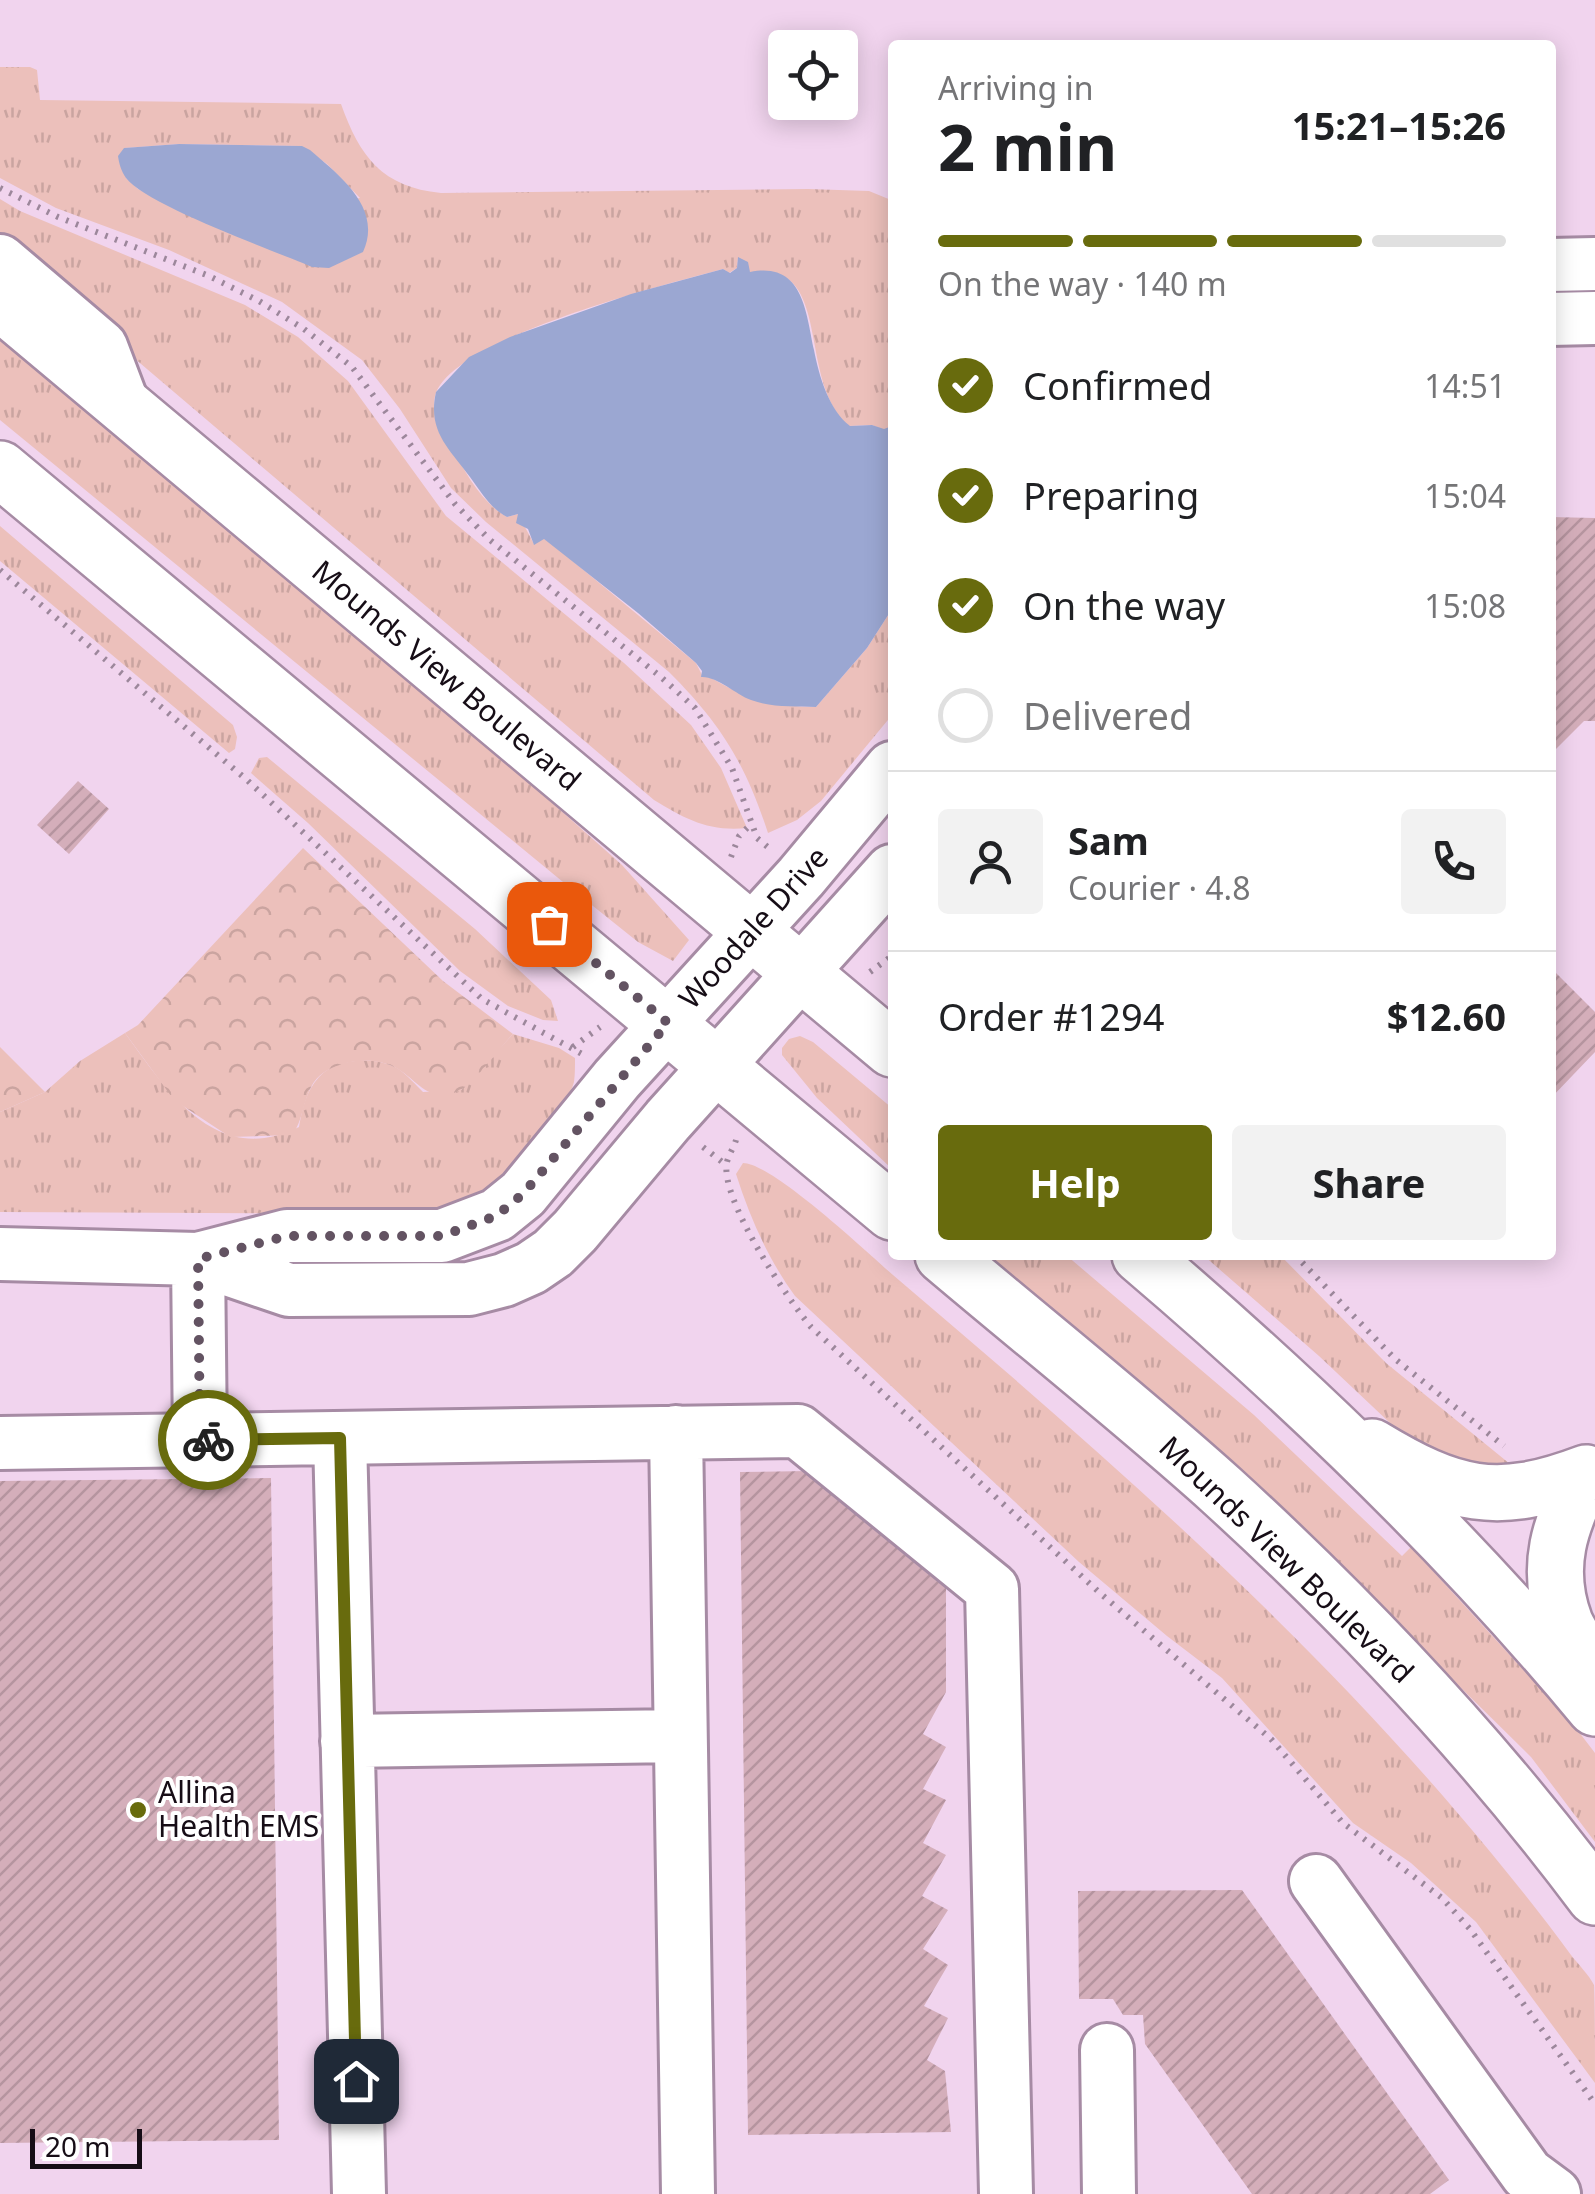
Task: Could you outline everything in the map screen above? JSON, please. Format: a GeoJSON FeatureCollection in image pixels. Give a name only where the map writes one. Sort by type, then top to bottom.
{"type":"FeatureCollection","features":[{"type":"Feature","properties":{"kind":"main road","name":"Mounds View Boulevard"},"geometry":{"type":"LineString","coordinates":[[0,302],[888,1046]]}},
{"type":"Feature","properties":{"kind":"main road"},"geometry":{"type":"LineString","coordinates":[[0,469],[888,1209]]}},
{"type":"Feature","properties":{"kind":"main road","name":"Mounds View Boulevard"},"geometry":{"type":"LineString","coordinates":[[949,1260],[1220,1490],[1334,1597],[1450,1720],[1595,1897]]}},
{"type":"Feature","properties":{"kind":"main road"},"geometry":{"type":"LineString","coordinates":[[1146,1260],[1290,1388],[1493,1591],[1595,1708]]}},
{"type":"Feature","properties":{"kind":"main road"},"geometry":{"type":"LineString","coordinates":[[1290,1388],[1360,1440],[1424,1475],[1487,1494],[1575,1474],[1557,1540],[1557,1594],[1566,1626],[1595,1670]]}},
{"type":"Feature","properties":{"kind":"street"},"geometry":{"type":"LineString","coordinates":[[0,261],[101,347],[122,405]]}},
{"type":"Feature","properties":{"kind":"street"},"geometry":{"type":"LineString","coordinates":[[1556,265],[1595,264]]}},
{"type":"Feature","properties":{"kind":"street"},"geometry":{"type":"LineString","coordinates":[[1556,319],[1595,318]]}},
{"type":"Feature","properties":{"kind":"street","name":"Woodale Drive"},"geometry":{"type":"LineString","coordinates":[[0,1254],[198,1259],[287,1236],[442,1236],[496,1216],[523,1194],[888,773]]}},
{"type":"Feature","properties":{"kind":"street","name":"Woodale Drive"},"geometry":{"type":"LineString","coordinates":[[198,1259],[289,1290],[469,1289],[504,1280],[553,1253],[888,876]]}},
{"type":"Feature","properties":{"kind":"street"},"geometry":{"type":"LineString","coordinates":[[198,1259],[200,1440]]}},
{"type":"Feature","properties":{"kind":"street"},"geometry":{"type":"LineString","coordinates":[[0,1443],[798,1430],[992,1589],[1006,2194]]}},
{"type":"Feature","properties":{"kind":"street"},"geometry":{"type":"LineString","coordinates":[[676,1432],[688,2194]]}},
{"type":"Feature","properties":{"kind":"street"},"geometry":{"type":"LineString","coordinates":[[340,1438],[358,2194]]}},
{"type":"Feature","properties":{"kind":"street"},"geometry":{"type":"LineString","coordinates":[[347,1741],[680,1736]]}},
{"type":"Feature","properties":{"kind":"street"},"geometry":{"type":"LineString","coordinates":[[1316,1881],[1526,2174],[1554,2194]]}},
{"type":"Feature","properties":{"kind":"street"},"geometry":{"type":"LineString","coordinates":[[1106,2050],[1110,2194]]}},
{"type":"Feature","properties":{"kind":"path"},"geometry":{"type":"LineString","coordinates":[[0,188],[58,218],[209,276],[259,301],[304,329],[352,367],[455,504],[490,540],[695,708],[732,768],[752,823]]}},
{"type":"Feature","properties":{"kind":"path"},"geometry":{"type":"LineString","coordinates":[[0,570],[247,780],[482,999],[573,1047]]}},
{"type":"Feature","properties":{"kind":"path"},"geometry":{"type":"LineString","coordinates":[[726,1165],[734,1197],[753,1241],[784,1294],[811,1327],[1101,1594],[1260,1728],[1343,1822],[1442,1898],[1470,1929],[1595,2104]]}},
{"type":"Feature","properties":{"kind":"path"},"geometry":{"type":"LineString","coordinates":[[1300,1260],[1395,1359],[1513,1454],[1575,1474]]}},
{"type":"Feature","properties":{"kind":"green space"},"geometry":{"type":"Polygon","coordinates":[[[0,67],[37,70],[40,100],[341,104],[356,139],[376,166],[403,184],[441,193],[808,189],[869,191],[888,199],[888,428],[884,430],[872,425],[849,426],[835,410],[826,392],[799,291],[779,275],[750,272],[738,258],[737,268],[729,273],[723,269],[656,287],[518,335],[478,354],[449,375],[434,402],[439,422],[462,466],[489,503],[507,517],[518,514],[534,544],[543,538],[557,548],[696,663],[703,677],[759,700],[816,707],[867,648],[888,615],[888,720],[821,801],[797,820],[768,833],[740,765],[703,709],[669,672],[486,522],[451,488],[400,409],[362,360],[282,302],[169,250],[56,208],[0,178],[0,67]],[[179,144],[125,148],[126,178],[138,189],[200,220],[360,198],[327,164],[301,146],[179,144]]]}},
{"type":"Feature","properties":{"kind":"green space"},"geometry":{"type":"Polygon","coordinates":[[[0,199],[20,211],[245,305],[298,337],[348,381],[446,516],[624,663],[691,725],[721,768],[747,828],[698,823],[654,800],[0,244],[0,199]]]}},
{"type":"Feature","properties":{"kind":"green space"},"geometry":{"type":"Polygon","coordinates":[[[0,340],[522,776],[622,865],[689,940],[673,961],[638,942],[563,882],[0,420],[0,340]]]}},
{"type":"Feature","properties":{"kind":"green space"},"geometry":{"type":"Polygon","coordinates":[[[0,526],[233,725],[235,749],[229,753],[0,561],[0,526]]]}},
{"type":"Feature","properties":{"kind":"green space"},"geometry":{"type":"Polygon","coordinates":[[[267,757],[475,929],[551,1000],[558,1021],[543,1020],[508,1006],[460,971],[251,773],[259,758],[267,757]]]}},
{"type":"Feature","properties":{"kind":"green space"},"geometry":{"type":"Polygon","coordinates":[[[303,848],[443,981],[513,1034],[459,1091],[432,1093],[390,1065],[350,1062],[331,1068],[316,1079],[292,1135],[230,1137],[174,1100],[125,1033],[138,1025],[303,848]]]}},
{"type":"Feature","properties":{"kind":"green space"},"geometry":{"type":"Polygon","coordinates":[[[125,1033],[159,1078],[197,1118],[219,1131],[243,1138],[269,1137],[299,1127],[305,1100],[315,1082],[327,1070],[347,1062],[391,1065],[423,1092],[461,1090],[513,1034],[559,1048],[575,1058],[574,1079],[551,1123],[502,1178],[474,1196],[432,1210],[411,1214],[0,1212],[0,1112],[45,1092],[80,1061],[125,1033]]]}},
{"type":"Feature","properties":{"kind":"green space"},"geometry":{"type":"Polygon","coordinates":[[[800,1036],[813,1042],[888,1105],[888,1165],[817,1098],[782,1055],[789,1039],[800,1036]]]}},
{"type":"Feature","properties":{"kind":"green space"},"geometry":{"type":"Polygon","coordinates":[[[0,1047],[45,1092],[0,1112],[0,1047]]]}},
{"type":"Feature","properties":{"kind":"green space"},"geometry":{"type":"Polygon","coordinates":[[[743,1163],[775,1177],[819,1210],[1051,1411],[1206,1551],[1354,1698],[1492,1854],[1592,1981],[1595,2083],[1476,1922],[1411,1863],[1353,1823],[1222,1678],[1079,1562],[795,1296],[768,1253],[747,1206],[736,1174],[743,1163]]]}},
{"type":"Feature","properties":{"kind":"green space"},"geometry":{"type":"Polygon","coordinates":[[[993,1260],[1072,1260],[1254,1415],[1402,1556],[1411,1547],[1595,1753],[1595,1842],[1531,1757],[1460,1687],[1448,1688],[993,1260]]]}},
{"type":"Feature","properties":{"kind":"green space"},"geometry":{"type":"Polygon","coordinates":[[[1209,1260],[1285,1260],[1386,1363],[1510,1464],[1505,1472],[1487,1473],[1408,1440],[1209,1260]]]}},
{"type":"Feature","properties":{"kind":"water"},"geometry":{"type":"Polygon","coordinates":[[[179,144],[302,146],[310,150],[345,182],[363,207],[368,236],[363,252],[329,268],[312,267],[158,201],[138,189],[123,173],[118,156],[124,148],[179,144]]]}},
{"type":"Feature","properties":{"kind":"water"},"geometry":{"type":"Polygon","coordinates":[[[738,257],[748,262],[750,272],[782,274],[792,282],[804,307],[831,402],[850,426],[888,428],[888,615],[867,648],[816,707],[759,703],[713,679],[701,677],[696,663],[638,613],[544,539],[534,545],[528,529],[516,523],[518,514],[507,517],[491,504],[448,448],[435,418],[436,392],[469,357],[510,337],[631,294],[723,269],[730,273],[737,268],[738,257]]]}},
{"type":"Feature","properties":{"kind":"building"},"geometry":{"type":"Polygon","coordinates":[[[1556,517],[1595,518],[1595,721],[1584,721],[1556,749],[1556,517]]]}},
{"type":"Feature","properties":{"kind":"building"},"geometry":{"type":"Polygon","coordinates":[[[78,781],[109,809],[69,854],[37,825],[78,781]]]}},
{"type":"Feature","properties":{"kind":"building"},"geometry":{"type":"Polygon","coordinates":[[[1556,973],[1595,1012],[1595,1052],[1556,1093],[1556,973]]]}},
{"type":"Feature","properties":{"kind":"building"},"geometry":{"type":"Polygon","coordinates":[[[809,1471],[946,1585],[946,1692],[923,1734],[946,1747],[923,1789],[946,1800],[923,1843],[946,1855],[922,1896],[948,1910],[923,1949],[948,1965],[924,2006],[948,2018],[927,2060],[945,2071],[951,2132],[748,2135],[740,1472],[809,1471]]]}},
{"type":"Feature","properties":{"kind":"building","name":"Allina Health EMS"},"geometry":{"type":"Polygon","coordinates":[[[271,1478],[279,2140],[0,2143],[0,1481],[271,1478]]]}},
{"type":"Feature","properties":{"kind":"building"},"geometry":{"type":"Polygon","coordinates":[[[1242,1890],[1449,2180],[1430,2194],[1252,2194],[1145,2044],[1143,2015],[1123,2015],[1113,1999],[1079,1999],[1078,1891],[1242,1890]]]}},
{"type":"Feature","properties":{"kind":"way so far"},"geometry":{"type":"LineString","coordinates":[[208,1440],[200,1440],[198,1259],[287,1236],[442,1236],[496,1216],[523,1194],[668,1023],[549,924]]}},
{"type":"Feature","properties":{"kind":"place","name":"Allina Health EMS"},"geometry":{"type":"Point","coordinates":[138,1810]}},
{"type":"Feature","properties":{"kind":"route"},"geometry":{"type":"LineString","coordinates":[[208,1440],[340,1438],[356,2081]]}}]}
